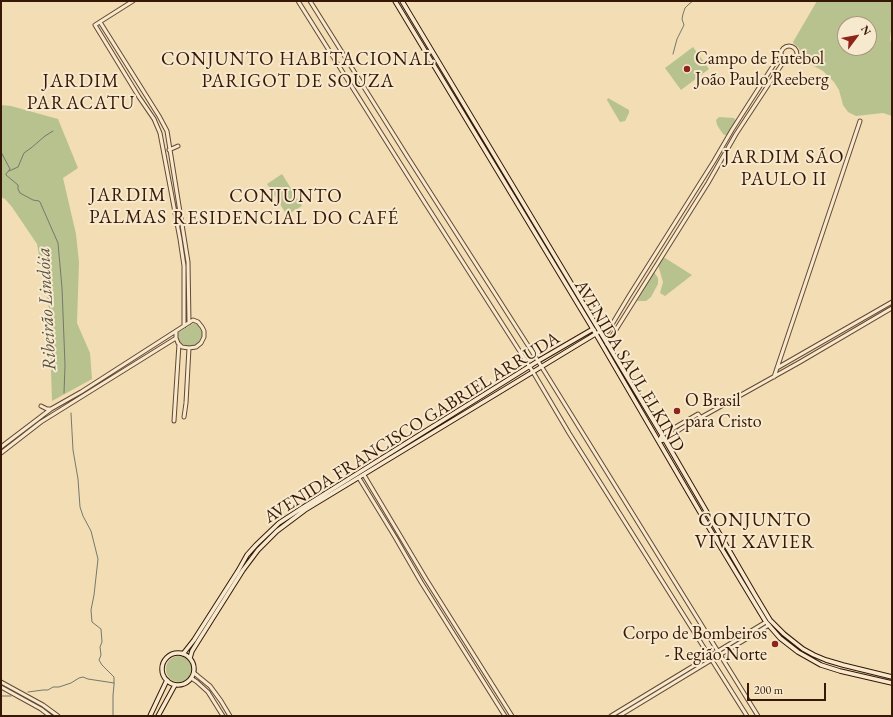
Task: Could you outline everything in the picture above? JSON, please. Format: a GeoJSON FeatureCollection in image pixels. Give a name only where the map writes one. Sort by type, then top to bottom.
{"type":"FeatureCollection","features":[{"type":"Feature","properties":{"kind":"main road","name":"AVENIDA SAUL ELKIND"},"geometry":{"type":"LineString","coordinates":[[395,1],[766,622],[780,638],[798,652],[821,665],[892,683]]}},
{"type":"Feature","properties":{"kind":"main road","name":"AVENIDA SAUL ELKIND"},"geometry":{"type":"LineString","coordinates":[[402,1],[628,381],[662,435],[770,620],[784,634],[803,649],[814,655],[843,665],[892,677]]}},
{"type":"Feature","properties":{"kind":"main road"},"geometry":{"type":"LineString","coordinates":[[522,212],[527,210]]}},
{"type":"Feature","properties":{"kind":"main road"},"geometry":{"type":"LineString","coordinates":[[592,329],[599,332]]}},
{"type":"Feature","properties":{"kind":"main road","name":"AVENIDA FRANCISCO GABRIEL ARRUDA"},"geometry":{"type":"LineString","coordinates":[[190,658],[192,651],[243,570],[258,550],[277,531],[305,510],[359,478],[363,473],[538,361],[592,329]]}},
{"type":"Feature","properties":{"kind":"main road","name":"AVENIDA FRANCISCO GABRIEL ARRUDA"},"geometry":{"type":"LineString","coordinates":[[183,654],[194,640],[247,555],[279,523],[599,332]]}},
{"type":"Feature","properties":{"kind":"main road"},"geometry":{"type":"LineString","coordinates":[[621,378],[626,384],[628,384],[628,381]]}},
{"type":"Feature","properties":{"kind":"main road"},"geometry":{"type":"LineString","coordinates":[[633,400],[638,397]]}},
{"type":"Feature","properties":{"kind":"main road"},"geometry":{"type":"LineString","coordinates":[[766,622],[769,622],[777,627]]}},
{"type":"Feature","properties":{"kind":"main road"},"geometry":{"type":"LineString","coordinates":[[780,638],[784,634]]}},
{"type":"Feature","properties":{"kind":"main road"},"geometry":{"type":"LineString","coordinates":[[177,653],[183,654],[190,658],[194,665],[194,673],[187,682],[183,684],[175,684],[167,680],[164,676],[163,666],[164,661],[168,657],[177,653]]}},
{"type":"Feature","properties":{"kind":"main road"},"geometry":{"type":"LineString","coordinates":[[150,716],[167,680]]}},
{"type":"Feature","properties":{"kind":"main road"},"geometry":{"type":"LineString","coordinates":[[158,716],[175,684]]}},
{"type":"Feature","properties":{"kind":"street"},"geometry":{"type":"LineString","coordinates":[[133,1],[95,25],[139,97],[154,118],[160,133],[184,266],[184,326]]}},
{"type":"Feature","properties":{"kind":"street"},"geometry":{"type":"LineString","coordinates":[[298,1],[533,372],[747,716]]}},
{"type":"Feature","properties":{"kind":"street"},"geometry":{"type":"LineString","coordinates":[[310,1],[538,361],[758,716]]}},
{"type":"Feature","properties":{"kind":"street"},"geometry":{"type":"LineString","coordinates":[[100,22],[167,131],[188,262],[188,323]]}},
{"type":"Feature","properties":{"kind":"street"},"geometry":{"type":"LineString","coordinates":[[599,332],[606,332],[608,330],[785,47],[793,47],[797,56],[794,60],[789,62],[784,61],[780,55]]}},
{"type":"Feature","properties":{"kind":"street"},"geometry":{"type":"LineString","coordinates":[[607,344],[708,183],[736,134],[784,61]]}},
{"type":"Feature","properties":{"kind":"street"},"geometry":{"type":"LineString","coordinates":[[774,377],[860,121]]}},
{"type":"Feature","properties":{"kind":"street"},"geometry":{"type":"LineString","coordinates":[[169,150],[178,146]]}},
{"type":"Feature","properties":{"kind":"street"},"geometry":{"type":"LineString","coordinates":[[778,368],[892,302]]}},
{"type":"Feature","properties":{"kind":"street"},"geometry":{"type":"LineString","coordinates":[[658,441],[664,440],[892,308]]}},
{"type":"Feature","properties":{"kind":"street"},"geometry":{"type":"LineString","coordinates":[[1,447],[51,409],[193,320],[198,322],[202,327],[204,337],[201,343],[196,347],[182,347],[176,338],[176,331]]}},
{"type":"Feature","properties":{"kind":"street"},"geometry":{"type":"LineString","coordinates":[[1,453],[41,422],[176,338]]}},
{"type":"Feature","properties":{"kind":"street"},"geometry":{"type":"LineString","coordinates":[[174,421],[180,344]]}},
{"type":"Feature","properties":{"kind":"street"},"geometry":{"type":"LineString","coordinates":[[184,417],[189,348]]}},
{"type":"Feature","properties":{"kind":"street"},"geometry":{"type":"LineString","coordinates":[[780,359],[787,363]]}},
{"type":"Feature","properties":{"kind":"street"},"geometry":{"type":"LineString","coordinates":[[178,381],[187,382]]}},
{"type":"Feature","properties":{"kind":"street"},"geometry":{"type":"LineString","coordinates":[[41,406],[51,409]]}},
{"type":"Feature","properties":{"kind":"street"},"geometry":{"type":"LineString","coordinates":[[658,441],[662,435],[698,414],[701,418]]}},
{"type":"Feature","properties":{"kind":"street"},"geometry":{"type":"LineString","coordinates":[[363,473],[426,579],[512,716]]}},
{"type":"Feature","properties":{"kind":"street"},"geometry":{"type":"LineString","coordinates":[[359,478],[421,582],[505,716]]}},
{"type":"Feature","properties":{"kind":"street"},"geometry":{"type":"LineString","coordinates":[[611,716],[766,622]]}},
{"type":"Feature","properties":{"kind":"street"},"geometry":{"type":"LineString","coordinates":[[619,716],[769,625]]}},
{"type":"Feature","properties":{"kind":"street"},"geometry":{"type":"LineString","coordinates":[[194,673],[210,686],[230,716]]}},
{"type":"Feature","properties":{"kind":"street"},"geometry":{"type":"LineString","coordinates":[[191,678],[208,692],[223,716]]}},
{"type":"Feature","properties":{"kind":"street"},"geometry":{"type":"LineString","coordinates":[[1,682],[43,704],[58,716]]}},
{"type":"Feature","properties":{"kind":"street"},"geometry":{"type":"LineString","coordinates":[[1,687],[41,709],[50,716]]}},
{"type":"Feature","properties":{"kind":"street"},"geometry":{"type":"LineString","coordinates":[[29,702],[32,699]]}},
{"type":"Feature","properties":{"kind":"green space"},"geometry":{"type":"Polygon","coordinates":[[[817,1],[892,1],[890,39],[892,44],[892,116],[883,113],[856,116],[848,112],[843,105],[839,90],[834,82],[823,71],[801,59],[801,52],[793,42],[817,1]]]}},
{"type":"Feature","properties":{"kind":"green space","name":"Campo de Futebol João Paulo Reeberg"},"geometry":{"type":"Polygon","coordinates":[[[693,47],[709,69],[681,90],[665,68],[693,47]]]}},
{"type":"Feature","properties":{"kind":"green space"},"geometry":{"type":"Polygon","coordinates":[[[608,98],[629,110],[625,121],[620,122],[607,100],[608,98]]]}},
{"type":"Feature","properties":{"kind":"green space"},"geometry":{"type":"Polygon","coordinates":[[[1,105],[11,106],[58,119],[78,168],[63,178],[76,234],[79,262],[77,323],[90,353],[92,379],[52,401],[49,308],[37,244],[12,207],[5,199],[1,197],[1,105]]]}},
{"type":"Feature","properties":{"kind":"green space"},"geometry":{"type":"Polygon","coordinates":[[[719,117],[734,118],[736,121],[727,136],[723,134],[717,125],[716,120],[719,117]]]}},
{"type":"Feature","properties":{"kind":"green space"},"geometry":{"type":"Polygon","coordinates":[[[282,174],[302,206],[287,215],[267,184],[282,174]]]}},
{"type":"Feature","properties":{"kind":"green space"},"geometry":{"type":"Polygon","coordinates":[[[663,258],[692,275],[665,296],[660,293],[663,282],[658,265],[663,258]]]}},
{"type":"Feature","properties":{"kind":"green space"},"geometry":{"type":"Polygon","coordinates":[[[654,272],[658,278],[658,284],[651,297],[646,301],[637,301],[654,272]]]}},
{"type":"Feature","properties":{"kind":"green space"},"geometry":{"type":"Polygon","coordinates":[[[194,323],[200,328],[202,336],[197,344],[188,346],[179,341],[178,333],[194,323]]]}},
{"type":"Feature","properties":{"kind":"green space"},"geometry":{"type":"Polygon","coordinates":[[[179,656],[188,660],[192,669],[188,678],[179,682],[170,678],[166,669],[170,660],[179,656]]]}},
{"type":"Feature","properties":{"kind":"waterway"},"geometry":{"type":"LineString","coordinates":[[673,54],[677,39],[684,25],[682,19],[685,8],[693,1]]}},
{"type":"Feature","properties":{"kind":"waterway"},"geometry":{"type":"LineString","coordinates":[[9,171],[18,167],[24,153],[53,131]]}},
{"type":"Feature","properties":{"kind":"waterway","name":"Ribeirão Lindóia"},"geometry":{"type":"LineString","coordinates":[[1,152],[10,169],[6,175],[18,185],[20,193],[40,202],[58,243],[62,288],[65,365],[64,393]]}},
{"type":"Feature","properties":{"kind":"waterway","name":"Ribeirão Lindóia"},"geometry":{"type":"LineString","coordinates":[[71,413],[73,450],[78,479],[80,507],[91,531],[98,559],[91,610],[92,622],[101,629],[102,642],[99,660],[114,677],[113,716]]}},
{"type":"Feature","properties":{"kind":"waterway"},"geometry":{"type":"LineString","coordinates":[[28,692],[48,690],[53,687],[59,687],[71,683],[83,677],[114,683]]}},
{"type":"Feature","properties":{"kind":"waterway"},"geometry":{"type":"LineString","coordinates":[[1,696],[11,696]]}},
{"type":"Feature","properties":{"kind":"place","name":"Campo de Futebol João Paulo Reeberg"},"geometry":{"type":"Point","coordinates":[687,69]}},
{"type":"Feature","properties":{"kind":"place","name":"O Brasil para Cristo"},"geometry":{"type":"Point","coordinates":[677,411]}},
{"type":"Feature","properties":{"kind":"place","name":"Corpo de Bombeiros - Região Norte"},"geometry":{"type":"Point","coordinates":[775,644]}},
{"type":"Feature","properties":{"kind":"district","name":"CONJUNTO HABITACIONAL PARIGOT DE SOUZA"},"geometry":{"type":"Point","coordinates":[298,71]}},
{"type":"Feature","properties":{"kind":"district","name":"JARDIM PARACATU"},"geometry":{"type":"Point","coordinates":[81,93]}},
{"type":"Feature","properties":{"kind":"district","name":"JARDIM SÃO PAULO II"},"geometry":{"type":"Point","coordinates":[784,169]}},
{"type":"Feature","properties":{"kind":"district","name":"JARDIM PALMAS"},"geometry":{"type":"Point","coordinates":[128,207]}},
{"type":"Feature","properties":{"kind":"district","name":"CONJUNTO RESIDENCIAL DO CAFÉ"},"geometry":{"type":"Point","coordinates":[286,208]}},
{"type":"Feature","properties":{"kind":"district","name":"CONJUNTO VIVI XAVIER"},"geometry":{"type":"Point","coordinates":[755,532]}}]}
